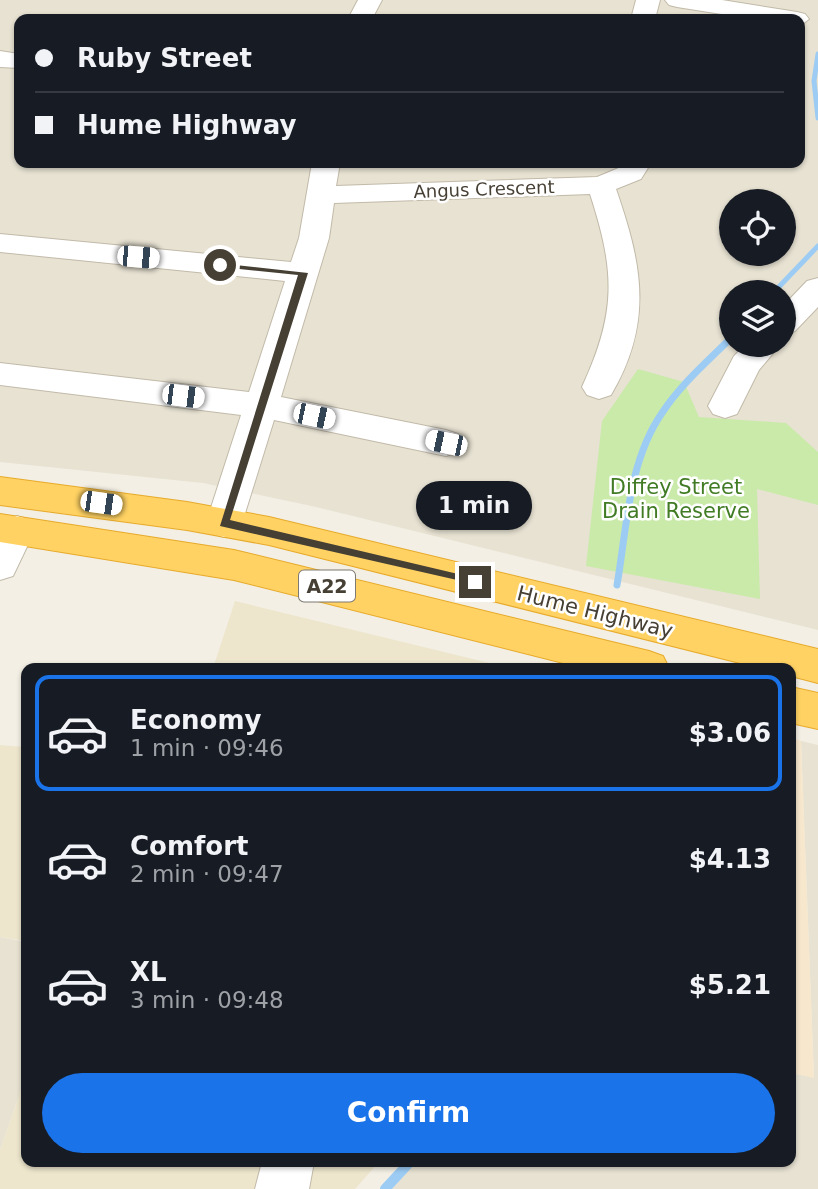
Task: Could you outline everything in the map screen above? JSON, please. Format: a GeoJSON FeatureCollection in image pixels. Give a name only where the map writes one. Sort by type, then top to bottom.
{"type":"FeatureCollection","features":[{"type":"Feature","properties":{"kind":"highway","name":"Hume Highway"},"geometry":{"type":"LineString","coordinates":[[0,491],[224,523],[818,667]]}},
{"type":"Feature","properties":{"kind":"highway","name":"Hume Highway"},"geometry":{"type":"LineString","coordinates":[[8,529],[130,546],[247,568],[629,663]]}},
{"type":"Feature","properties":{"kind":"highway"},"geometry":{"type":"LineString","coordinates":[[796,706],[818,711]]}},
{"type":"Feature","properties":{"kind":"street"},"geometry":{"type":"LineString","coordinates":[[677,0],[762,14]]}},
{"type":"Feature","properties":{"kind":"street"},"geometry":{"type":"LineString","coordinates":[[224,523],[303,273],[323,195],[326,168]]}},
{"type":"Feature","properties":{"kind":"street","name":"Angus Crescent"},"geometry":{"type":"LineString","coordinates":[[323,195],[601,185],[631,173],[634,168]]}},
{"type":"Feature","properties":{"kind":"street"},"geometry":{"type":"LineString","coordinates":[[599,387],[615,355],[625,285],[624,263],[601,185]]}},
{"type":"Feature","properties":{"kind":"street"},"geometry":{"type":"LineString","coordinates":[[0,243],[303,273]]}},
{"type":"Feature","properties":{"kind":"street"},"geometry":{"type":"LineString","coordinates":[[796,311],[818,288]]}},
{"type":"Feature","properties":{"kind":"street"},"geometry":{"type":"LineString","coordinates":[[725,406],[746,364],[753,357]]}},
{"type":"Feature","properties":{"kind":"street"},"geometry":{"type":"LineString","coordinates":[[0,374],[261,404],[446,443]]}},
{"type":"Feature","properties":{"kind":"street"},"geometry":{"type":"LineString","coordinates":[[0,565],[8,529]]}},
{"type":"Feature","properties":{"kind":"street"},"geometry":{"type":"LineString","coordinates":[[282,1189],[287,1167]]}},
{"type":"Feature","properties":{"kind":"shaded area"},"geometry":{"type":"Polygon","coordinates":[[[0,0],[818,0],[818,630],[316,507],[203,483],[0,462],[0,0]]]}},
{"type":"Feature","properties":{"kind":"shaded area"},"geometry":{"type":"Polygon","coordinates":[[[235,601],[489,663],[215,663],[235,601]]]}},
{"type":"Feature","properties":{"kind":"shaded area"},"geometry":{"type":"Polygon","coordinates":[[[796,740],[801,741],[814,1078],[796,1074],[796,740]]]}},
{"type":"Feature","properties":{"kind":"shaded area"},"geometry":{"type":"Polygon","coordinates":[[[801,741],[818,745],[818,1189],[389,1189],[413,1167],[796,1167],[796,1074],[814,1077],[801,741]]]}},
{"type":"Feature","properties":{"kind":"shaded area"},"geometry":{"type":"Polygon","coordinates":[[[0,745],[21,747],[21,940],[0,937],[0,745]]]}},
{"type":"Feature","properties":{"kind":"shaded area"},"geometry":{"type":"Polygon","coordinates":[[[0,937],[21,941],[21,1090],[0,1150],[0,937]]]}},
{"type":"Feature","properties":{"kind":"shaded area"},"geometry":{"type":"Polygon","coordinates":[[[21,1090],[21,1167],[375,1167],[355,1189],[0,1189],[0,1150],[21,1090]]]}},
{"type":"Feature","properties":{"kind":"green space","name":"Diffey Street Drain Reserve"},"geometry":{"type":"Polygon","coordinates":[[[638,369],[684,382],[699,417],[786,423],[818,452],[818,505],[757,489],[760,599],[586,566],[602,421],[638,369]]]}},
{"type":"Feature","properties":{"kind":"waterway"},"geometry":{"type":"LineString","coordinates":[[818,54],[814,81],[818,118]]}},
{"type":"Feature","properties":{"kind":"waterway"},"geometry":{"type":"LineString","coordinates":[[785,280],[818,246]]}},
{"type":"Feature","properties":{"kind":"waterway"},"geometry":{"type":"LineString","coordinates":[[617,585],[630,496],[635,474],[651,432],[678,392],[719,350]]}},
{"type":"Feature","properties":{"kind":"waterway"},"geometry":{"type":"LineString","coordinates":[[385,1189],[405,1167]]}},
{"type":"Feature","properties":{"kind":"route"},"geometry":{"type":"LineString","coordinates":[[220,265],[303,273],[224,523],[269,531],[475,582]]}}]}
